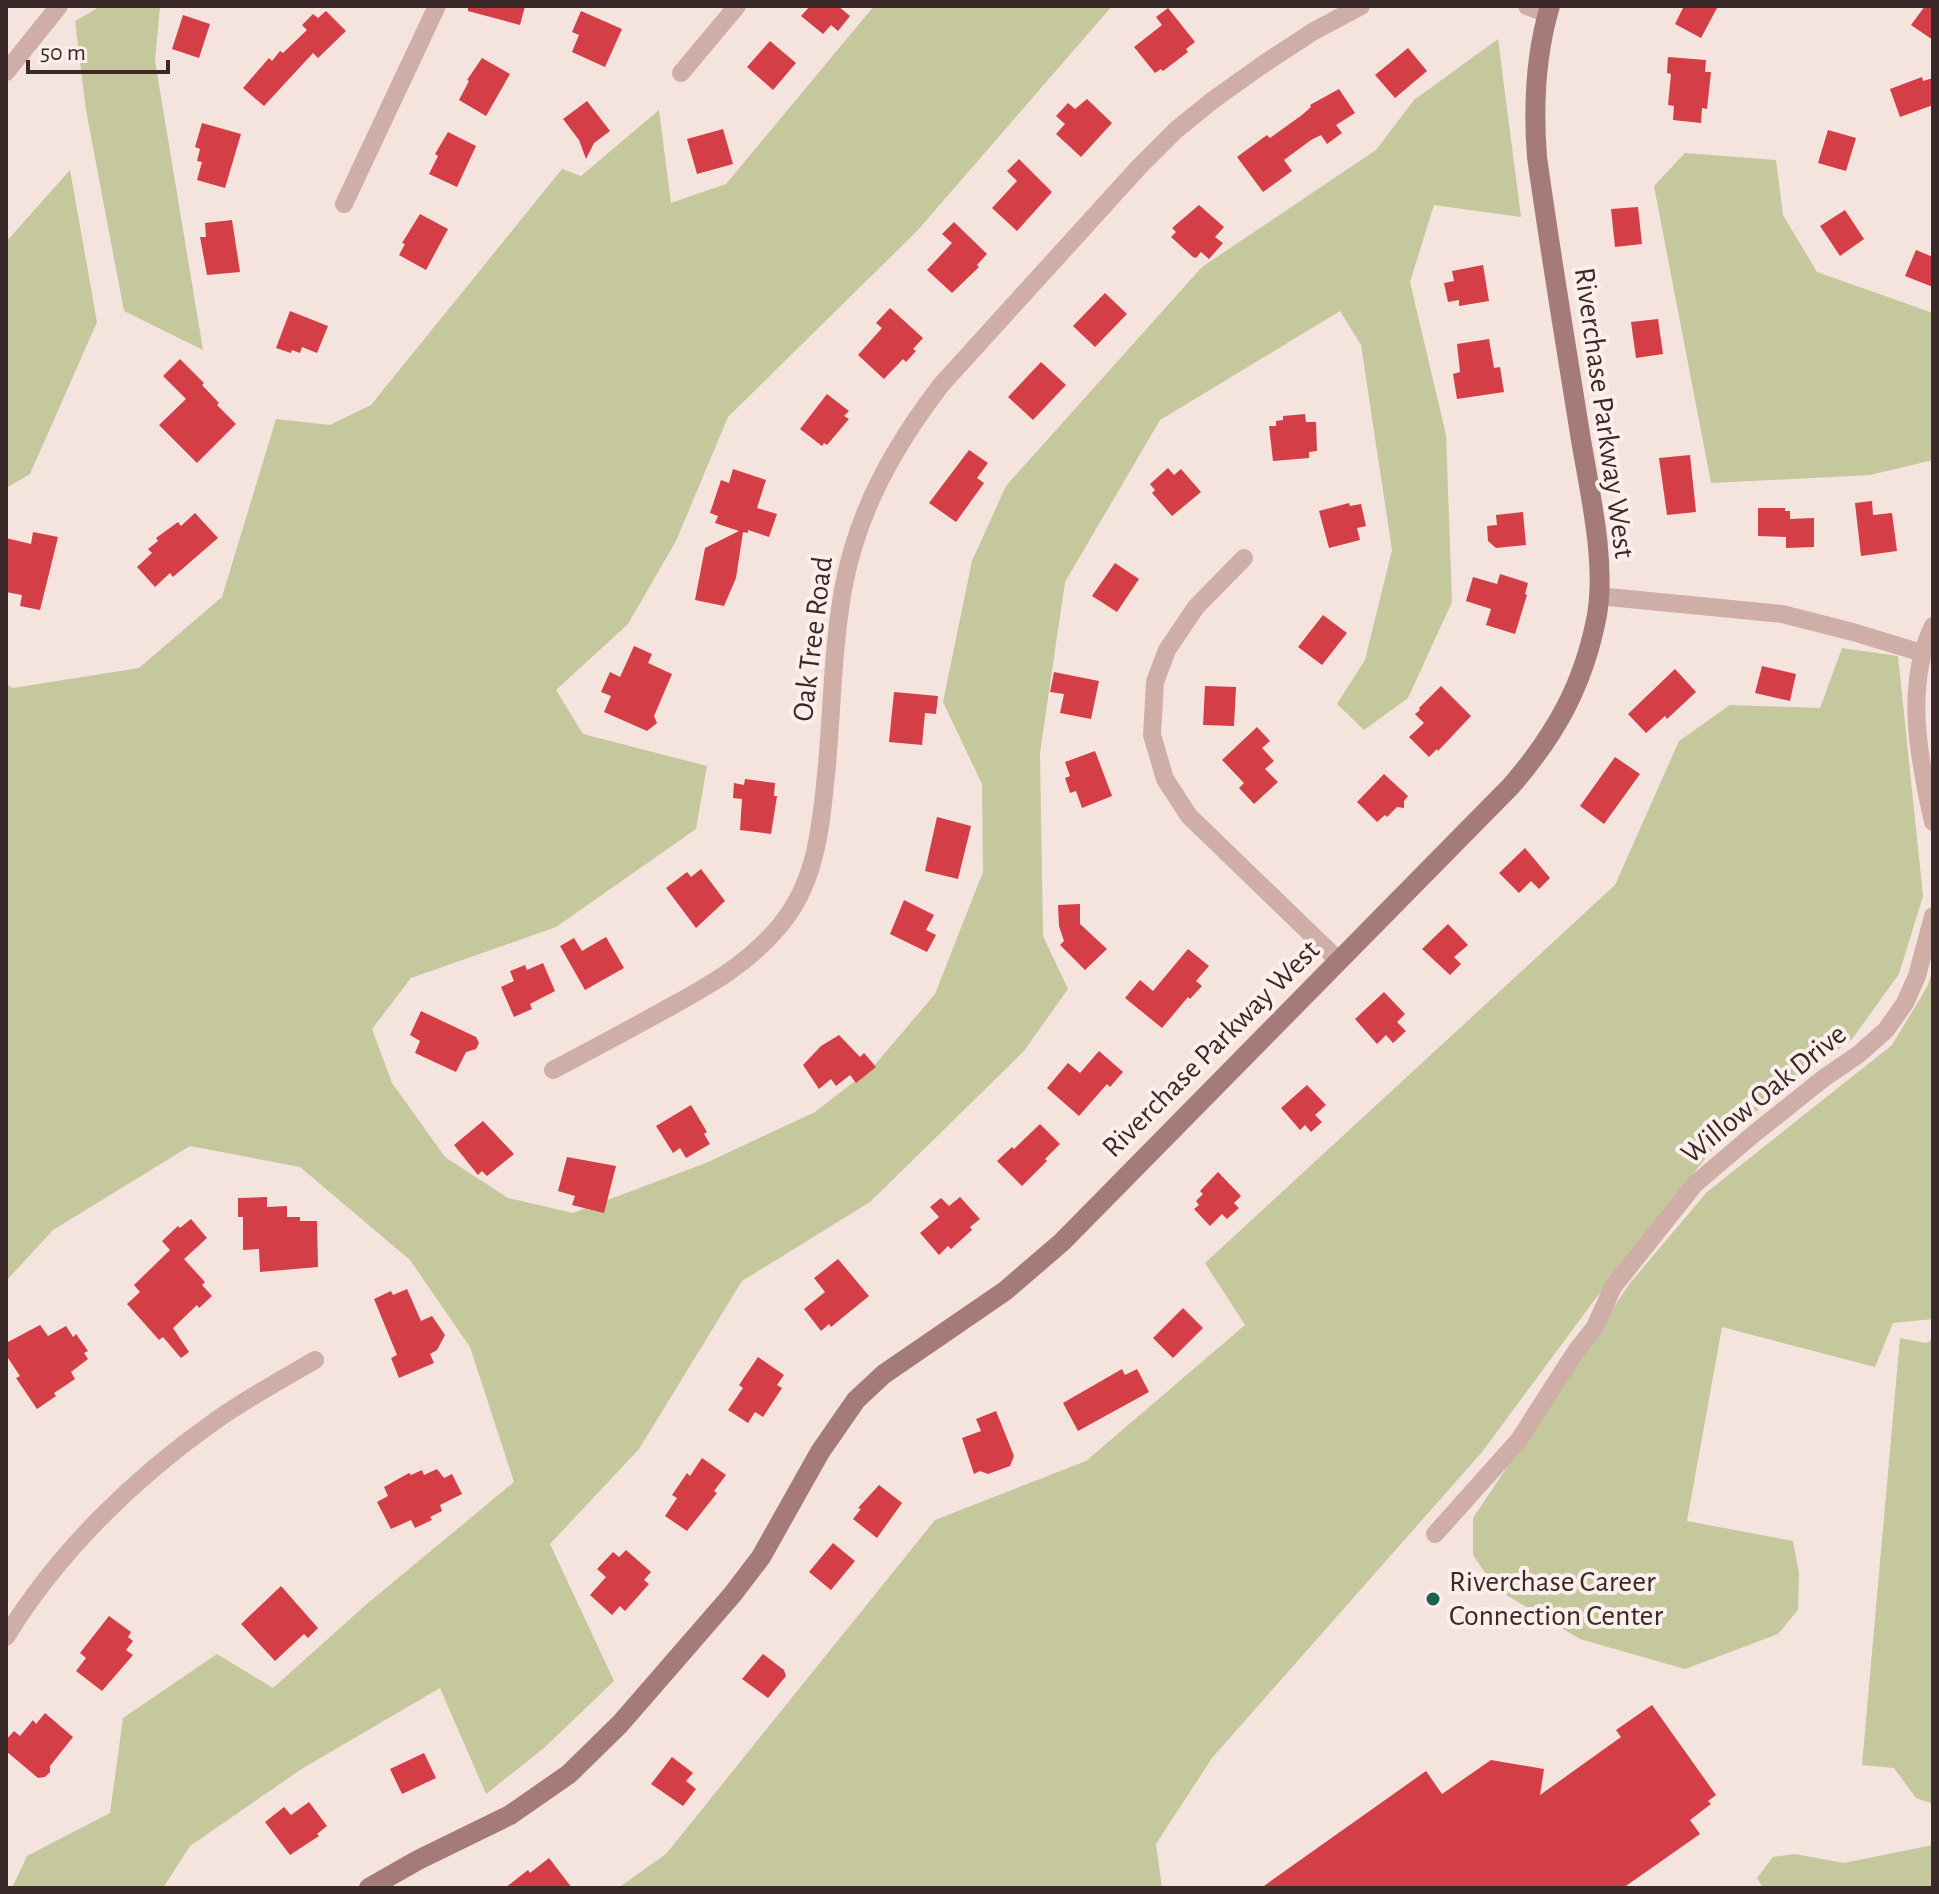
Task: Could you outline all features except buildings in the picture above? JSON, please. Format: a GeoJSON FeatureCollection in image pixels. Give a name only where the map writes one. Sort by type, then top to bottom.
{"type":"FeatureCollection","features":[{"type":"Feature","properties":{"kind":"street"},"geometry":{"type":"LineString","coordinates":[[6,72],[59,6]]}},
{"type":"Feature","properties":{"kind":"street"},"geometry":{"type":"LineString","coordinates":[[344,204],[437,6]]}},
{"type":"Feature","properties":{"kind":"street"},"geometry":{"type":"LineString","coordinates":[[681,73],[737,6]]}},
{"type":"Feature","properties":{"kind":"street","name":"Oak Tree Road"},"geometry":{"type":"LineString","coordinates":[[553,1070],[721,978],[762,945],[793,909],[812,867],[823,819],[839,620],[852,550],[873,491],[885,468],[903,436],[934,394],[1176,130],[1265,63],[1314,31],[1361,6]]}},
{"type":"Feature","properties":{"kind":"street"},"geometry":{"type":"LineString","coordinates":[[1527,6],[1549,10]]}},
{"type":"Feature","properties":{"kind":"street","name":"Riverchase Parkway West"},"geometry":{"type":"LineString","coordinates":[[369,1888],[510,1815],[569,1774],[620,1724],[751,1570],[774,1536],[820,1452],[856,1400],[884,1374],[1005,1291],[1062,1242],[1511,786],[1539,753],[1563,716],[1589,653],[1598,596],[1593,510],[1537,157],[1534,115],[1536,80],[1549,10]]}},
{"type":"Feature","properties":{"kind":"street"},"geometry":{"type":"LineString","coordinates":[[1244,558],[1196,607],[1167,650],[1155,682],[1152,735],[1165,779],[1189,816],[1339,961]]}},
{"type":"Feature","properties":{"kind":"street"},"geometry":{"type":"LineString","coordinates":[[1598,596],[1782,614],[1922,653]]}},
{"type":"Feature","properties":{"kind":"street"},"geometry":{"type":"LineString","coordinates":[[1933,626],[1918,672],[1917,714],[1933,822]]}},
{"type":"Feature","properties":{"kind":"street","name":"Willow Oak Drive"},"geometry":{"type":"LineString","coordinates":[[1435,1534],[1519,1440],[1595,1327],[1613,1287],[1695,1184],[1886,1030],[1905,1003],[1917,976],[1933,916]]}},
{"type":"Feature","properties":{"kind":"street"},"geometry":{"type":"LineString","coordinates":[[6,1637],[59,1564],[133,1488],[216,1420],[315,1360]]}},
{"type":"Feature","properties":{"kind":"green space"},"geometry":{"type":"Polygon","coordinates":[[[101,6],[160,6],[155,61],[203,350],[124,311],[86,110],[75,21],[101,6]]]}},
{"type":"Feature","properties":{"kind":"green space"},"geometry":{"type":"Polygon","coordinates":[[[874,6],[1112,6],[917,231],[728,417],[676,541],[628,624],[556,690],[583,734],[707,766],[696,829],[556,927],[411,978],[372,1029],[392,1083],[445,1157],[508,1198],[573,1213],[706,1163],[815,1112],[873,1067],[935,994],[983,872],[982,784],[943,702],[972,561],[1006,486],[1202,267],[1376,150],[1414,100],[1498,39],[1521,217],[1434,205],[1410,282],[1446,435],[1452,602],[1408,698],[1364,730],[1337,704],[1365,660],[1392,550],[1361,345],[1340,311],[1160,420],[1065,582],[1040,753],[1043,936],[1068,989],[1024,1051],[870,1202],[742,1281],[639,1449],[550,1544],[614,1681],[544,1748],[486,1794],[440,1688],[303,1768],[190,1846],[163,1888],[12,1888],[27,1856],[110,1813],[123,1718],[217,1654],[273,1688],[368,1603],[514,1482],[470,1347],[410,1260],[300,1167],[190,1146],[53,1230],[6,1281],[6,684],[13,688],[139,668],[222,597],[276,419],[330,425],[371,405],[562,169],[581,176],[659,110],[671,203],[726,184],[874,6]]]}},
{"type":"Feature","properties":{"kind":"green space"},"geometry":{"type":"Polygon","coordinates":[[[1685,153],[1776,160],[1783,215],[1817,272],[1933,313],[1933,460],[1870,475],[1711,483],[1654,186],[1685,153]]]}},
{"type":"Feature","properties":{"kind":"green space"},"geometry":{"type":"Polygon","coordinates":[[[70,170],[97,322],[30,474],[6,488],[6,242],[70,170]]]}},
{"type":"Feature","properties":{"kind":"green space"},"geometry":{"type":"Polygon","coordinates":[[[1842,648],[1898,656],[1923,896],[1899,974],[1852,1039],[1722,1137],[1593,1302],[1482,1452],[1212,1758],[1156,1844],[1162,1888],[618,1888],[666,1854],[935,1520],[1086,1461],[1245,1325],[1205,1263],[1615,885],[1679,741],[1730,705],[1820,708],[1842,648]]]}},
{"type":"Feature","properties":{"kind":"green space"},"geometry":{"type":"Polygon","coordinates":[[[1933,970],[1933,1319],[1893,1323],[1875,1367],[1722,1327],[1687,1521],[1793,1541],[1799,1573],[1798,1610],[1778,1634],[1685,1669],[1580,1639],[1496,1589],[1473,1555],[1473,1518],[1630,1283],[1707,1192],[1892,1045],[1927,987],[1933,970]]]}},
{"type":"Feature","properties":{"kind":"green space"},"geometry":{"type":"Polygon","coordinates":[[[1900,1338],[1926,1343],[1933,1339],[1933,1804],[1916,1798],[1894,1768],[1862,1765],[1900,1338]]]}},
{"type":"Feature","properties":{"kind":"green space"},"geometry":{"type":"Polygon","coordinates":[[[1933,1845],[1933,1888],[1763,1888],[1757,1878],[1773,1857],[1795,1854],[1844,1863],[1933,1845]]]}},
{"type":"Feature","properties":{"kind":"place","name":"Riverchase Career Connection Center"},"geometry":{"type":"Point","coordinates":[1433,1599]}}]}
